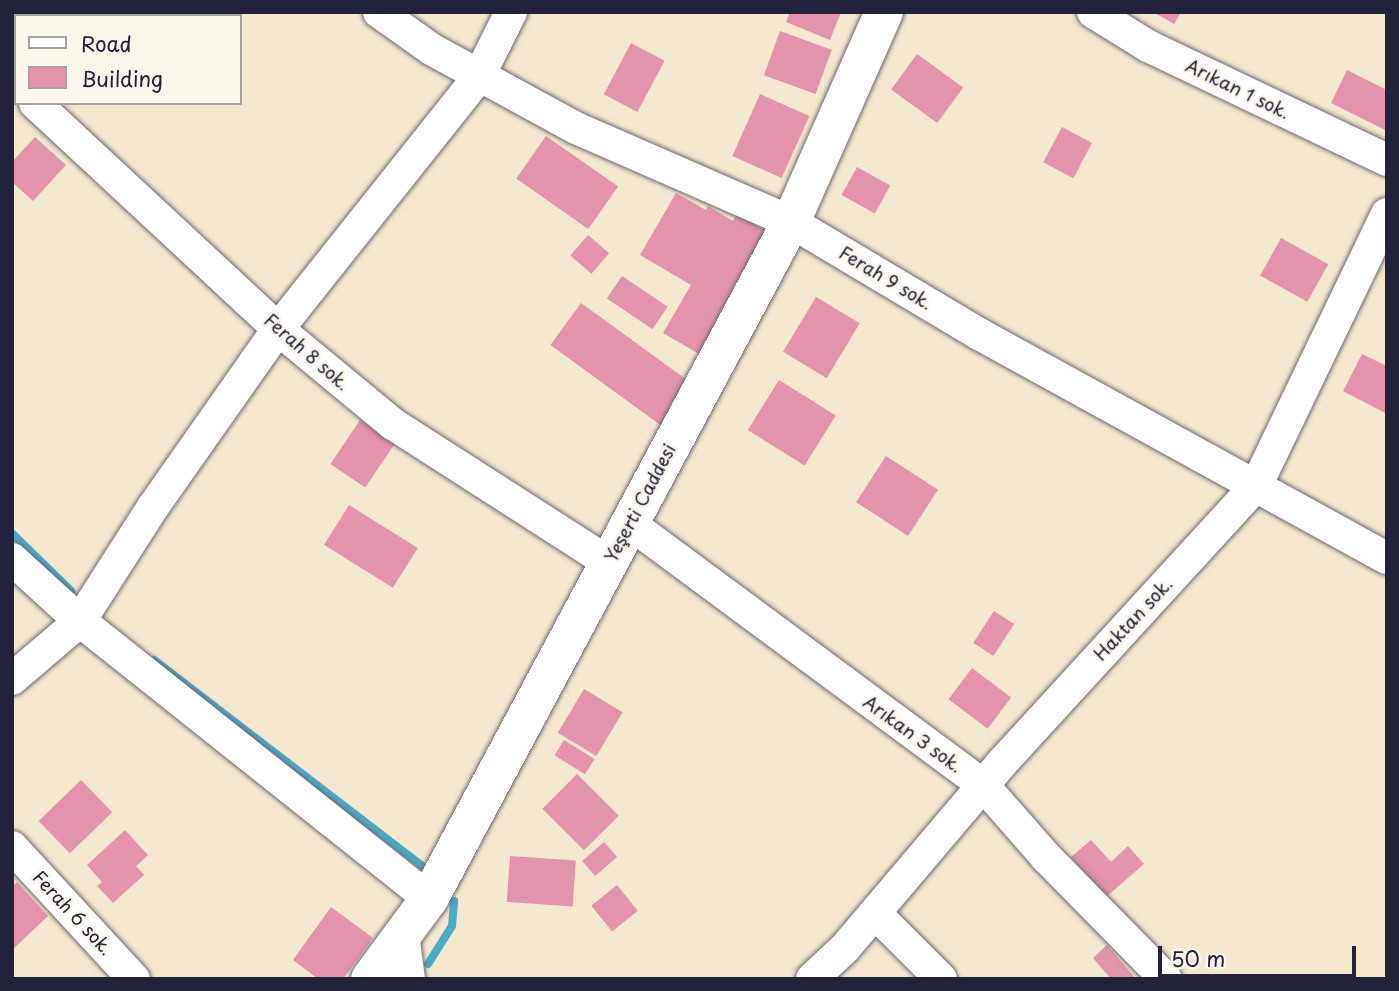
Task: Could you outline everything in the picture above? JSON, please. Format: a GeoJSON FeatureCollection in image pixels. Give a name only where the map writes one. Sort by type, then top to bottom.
{"type":"FeatureCollection","features":[{"type":"Feature","properties":{"kind":"street","name":"Ferah 9 sok."},"geometry":{"type":"LineString","coordinates":[[379,12],[431,49],[576,128],[791,222],[979,334],[1387,558]]}},
{"type":"Feature","properties":{"kind":"street"},"geometry":{"type":"LineString","coordinates":[[12,679],[80,621],[153,507],[278,329],[479,76],[511,12]]}},
{"type":"Feature","properties":{"kind":"street","name":"Yeşerti Caddesi"},"geometry":{"type":"LineString","coordinates":[[370,979],[429,899],[791,222],[884,12]]}},
{"type":"Feature","properties":{"kind":"street","name":"Arıkan 1 sok."},"geometry":{"type":"LineString","coordinates":[[1093,12],[1149,46],[1387,160]]}},
{"type":"Feature","properties":{"kind":"street","name":"Ferah 8 sok."},"geometry":{"type":"LineString","coordinates":[[37,105],[278,329],[393,424],[608,562]]}},
{"type":"Feature","properties":{"kind":"street","name":"Haktan sok."},"geometry":{"type":"LineString","coordinates":[[812,979],[845,948],[983,785],[1256,486],[1387,214]]}},
{"type":"Feature","properties":{"kind":"street","name":"Arıkan 3 sok."},"geometry":{"type":"LineString","coordinates":[[629,523],[983,785],[1045,857],[1166,979]]}},
{"type":"Feature","properties":{"kind":"street"},"geometry":{"type":"LineString","coordinates":[[12,559],[80,621],[429,899]]}},
{"type":"Feature","properties":{"kind":"street","name":"Ferah 6 sok."},"geometry":{"type":"LineString","coordinates":[[12,847],[134,979]]}},
{"type":"Feature","properties":{"kind":"street"},"geometry":{"type":"LineString","coordinates":[[875,912],[941,979]]}},
{"type":"Feature","properties":{"kind":"street"},"geometry":{"type":"LineString","coordinates":[[403,934],[409,979]]}},
{"type":"Feature","properties":{"kind":"building"},"geometry":{"type":"Polygon","coordinates":[[[790,12],[841,12],[830,40],[786,22],[790,12]]]}},
{"type":"Feature","properties":{"kind":"building"},"geometry":{"type":"Polygon","coordinates":[[[1153,12],[1181,12],[1174,24],[1153,12]]]}},
{"type":"Feature","properties":{"kind":"building"},"geometry":{"type":"Polygon","coordinates":[[[780,31],[832,50],[816,94],[764,75],[780,31]]]}},
{"type":"Feature","properties":{"kind":"building"},"geometry":{"type":"Polygon","coordinates":[[[631,43],[665,61],[637,112],[604,94],[631,43]]]}},
{"type":"Feature","properties":{"kind":"building"},"geometry":{"type":"Polygon","coordinates":[[[917,54],[963,88],[937,123],[891,90],[917,54]]]}},
{"type":"Feature","properties":{"kind":"building"},"geometry":{"type":"Polygon","coordinates":[[[1347,70],[1387,90],[1387,131],[1331,103],[1347,70]]]}},
{"type":"Feature","properties":{"kind":"building"},"geometry":{"type":"Polygon","coordinates":[[[760,94],[809,116],[782,178],[732,156],[760,94]]]}},
{"type":"Feature","properties":{"kind":"building"},"geometry":{"type":"Polygon","coordinates":[[[1062,127],[1092,143],[1073,178],[1043,162],[1062,127]]]}},
{"type":"Feature","properties":{"kind":"building"},"geometry":{"type":"Polygon","coordinates":[[[546,136],[618,186],[588,229],[516,179],[546,136]]]}},
{"type":"Feature","properties":{"kind":"building"},"geometry":{"type":"Polygon","coordinates":[[[35,137],[66,165],[33,201],[12,182],[12,162],[35,137]]]}},
{"type":"Feature","properties":{"kind":"building"},"geometry":{"type":"Polygon","coordinates":[[[857,167],[890,185],[875,213],[841,195],[857,167]]]}},
{"type":"Feature","properties":{"kind":"building"},"geometry":{"type":"Polygon","coordinates":[[[676,193],[706,210],[708,206],[733,221],[737,214],[776,237],[708,359],[663,333],[691,285],[640,255],[676,193]]]}},
{"type":"Feature","properties":{"kind":"building"},"geometry":{"type":"Polygon","coordinates":[[[588,235],[609,253],[591,274],[570,255],[588,235]]]}},
{"type":"Feature","properties":{"kind":"building"},"geometry":{"type":"Polygon","coordinates":[[[1281,238],[1328,264],[1307,302],[1260,276],[1281,238]]]}},
{"type":"Feature","properties":{"kind":"building"},"geometry":{"type":"Polygon","coordinates":[[[622,276],[668,307],[652,329],[607,298],[622,276]]]}},
{"type":"Feature","properties":{"kind":"building"},"geometry":{"type":"Polygon","coordinates":[[[816,297],[860,323],[827,378],[783,352],[816,297]]]}},
{"type":"Feature","properties":{"kind":"building"},"geometry":{"type":"Polygon","coordinates":[[[581,303],[693,384],[662,426],[550,345],[581,303]]]}},
{"type":"Feature","properties":{"kind":"building"},"geometry":{"type":"Polygon","coordinates":[[[1362,354],[1387,366],[1387,414],[1343,391],[1362,354]]]}},
{"type":"Feature","properties":{"kind":"building"},"geometry":{"type":"Polygon","coordinates":[[[779,380],[836,416],[805,466],[748,430],[779,380]]]}},
{"type":"Feature","properties":{"kind":"building"},"geometry":{"type":"Polygon","coordinates":[[[360,420],[395,443],[365,487],[330,464],[360,420]]]}},
{"type":"Feature","properties":{"kind":"building"},"geometry":{"type":"Polygon","coordinates":[[[886,456],[938,490],[908,536],[856,502],[886,456]]]}},
{"type":"Feature","properties":{"kind":"building"},"geometry":{"type":"Polygon","coordinates":[[[349,505],[418,548],[393,588],[324,545],[349,505]]]}},
{"type":"Feature","properties":{"kind":"building"},"geometry":{"type":"Polygon","coordinates":[[[994,611],[1014,624],[993,656],[973,643],[994,611]]]}},
{"type":"Feature","properties":{"kind":"building"},"geometry":{"type":"Polygon","coordinates":[[[972,668],[1011,697],[988,729],[949,699],[972,668]]]}},
{"type":"Feature","properties":{"kind":"building"},"geometry":{"type":"Polygon","coordinates":[[[584,689],[623,712],[596,756],[558,733],[584,689]]]}},
{"type":"Feature","properties":{"kind":"building"},"geometry":{"type":"Polygon","coordinates":[[[564,740],[595,759],[585,774],[554,755],[564,740]]]}},
{"type":"Feature","properties":{"kind":"building"},"geometry":{"type":"Polygon","coordinates":[[[577,774],[619,816],[584,850],[542,809],[577,774]]]}},
{"type":"Feature","properties":{"kind":"building"},"geometry":{"type":"Polygon","coordinates":[[[81,780],[112,812],[70,853],[39,821],[81,780]]]}},
{"type":"Feature","properties":{"kind":"building"},"geometry":{"type":"Polygon","coordinates":[[[125,830],[148,855],[136,866],[144,875],[113,903],[97,886],[102,882],[87,865],[125,830]]]}},
{"type":"Feature","properties":{"kind":"building"},"geometry":{"type":"Polygon","coordinates":[[[1091,840],[1111,862],[1128,846],[1144,864],[1106,897],[1071,857],[1091,840]]]}},
{"type":"Feature","properties":{"kind":"building"},"geometry":{"type":"Polygon","coordinates":[[[604,842],[617,857],[595,876],[582,861],[604,842]]]}},
{"type":"Feature","properties":{"kind":"building"},"geometry":{"type":"Polygon","coordinates":[[[510,856],[576,861],[573,906],[507,902],[510,856]]]}},
{"type":"Feature","properties":{"kind":"building"},"geometry":{"type":"Polygon","coordinates":[[[17,882],[48,916],[12,950],[12,886],[17,882]]]}},
{"type":"Feature","properties":{"kind":"building"},"geometry":{"type":"Polygon","coordinates":[[[617,885],[638,911],[612,931],[591,906],[617,885]]]}},
{"type":"Feature","properties":{"kind":"building"},"geometry":{"type":"Polygon","coordinates":[[[331,907],[373,938],[343,979],[318,979],[293,960],[331,907]]]}},
{"type":"Feature","properties":{"kind":"building"},"geometry":{"type":"Polygon","coordinates":[[[1107,945],[1136,979],[1111,979],[1093,958],[1107,945]]]}},
{"type":"Feature","properties":{"kind":"waterway"},"geometry":{"type":"LineString","coordinates":[[12,533],[71,591]]}},
{"type":"Feature","properties":{"kind":"waterway"},"geometry":{"type":"LineString","coordinates":[[154,660],[421,865]]}},
{"type":"Feature","properties":{"kind":"waterway"},"geometry":{"type":"LineString","coordinates":[[428,964],[452,926],[454,901]]}}]}
